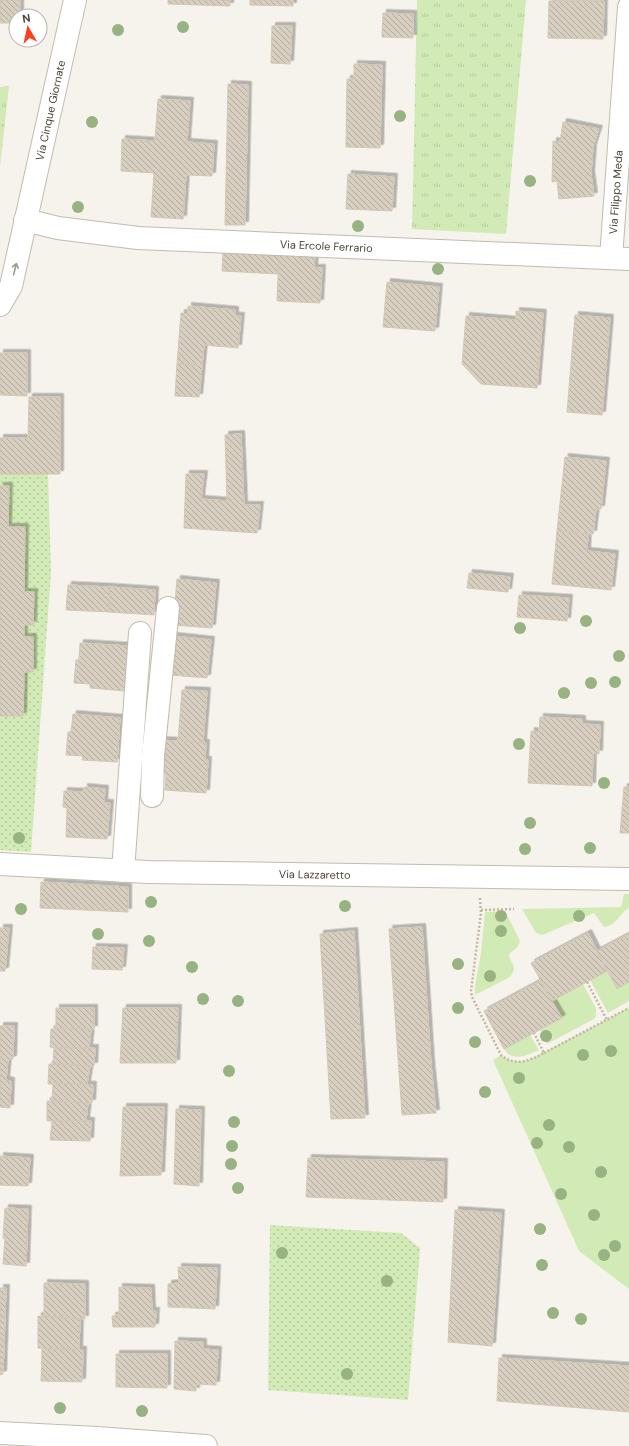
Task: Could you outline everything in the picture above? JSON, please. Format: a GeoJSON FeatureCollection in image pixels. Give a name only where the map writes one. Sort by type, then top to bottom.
{"type":"FeatureCollection","features":[{"type":"Feature","properties":{"kind":"street","name":"Via Cinque Giornate"},"geometry":{"type":"LineString","coordinates":[[0,305],[11,286],[75,0]]}},
{"type":"Feature","properties":{"kind":"street","name":"Via Filippo Meda"},"geometry":{"type":"LineString","coordinates":[[620,258],[629,7]]}},
{"type":"Feature","properties":{"kind":"street","name":"Via Cinque Giornate"},"geometry":{"type":"LineString","coordinates":[[0,263],[25,220]]}},
{"type":"Feature","properties":{"kind":"street","name":"Via Ercole Ferrario"},"geometry":{"type":"LineString","coordinates":[[25,220],[58,228],[138,238],[620,258]]}},
{"type":"Feature","properties":{"kind":"street"},"geometry":{"type":"LineString","coordinates":[[152,796],[153,756],[168,608]]}},
{"type":"Feature","properties":{"kind":"street"},"geometry":{"type":"LineString","coordinates":[[123,871],[140,633]]}},
{"type":"Feature","properties":{"kind":"street","name":"Via Lazzaretto"},"geometry":{"type":"LineString","coordinates":[[0,864],[123,871],[629,879]]}},
{"type":"Feature","properties":{"kind":"street"},"geometry":{"type":"LineString","coordinates":[[0,1433],[97,1442],[206,1446]]}},
{"type":"Feature","properties":{"kind":"path"},"geometry":{"type":"LineString","coordinates":[[480,901],[481,910],[471,991],[472,997],[501,1055],[505,1058],[520,1063],[529,1060],[629,1008]]}},
{"type":"Feature","properties":{"kind":"path"},"geometry":{"type":"LineString","coordinates":[[481,910],[514,909]]}},
{"type":"Feature","properties":{"kind":"path"},"geometry":{"type":"LineString","coordinates":[[587,982],[606,1020]]}},
{"type":"Feature","properties":{"kind":"path"},"geometry":{"type":"LineString","coordinates":[[534,1033],[544,1053]]}},
{"type":"Feature","properties":{"kind":"green space"},"geometry":{"type":"Polygon","coordinates":[[[417,0],[526,0],[506,234],[412,229],[417,0]]]}},
{"type":"Feature","properties":{"kind":"green space"},"geometry":{"type":"Polygon","coordinates":[[[9,86],[0,167],[0,87],[9,86]]]}},
{"type":"Feature","properties":{"kind":"green space"},"geometry":{"type":"Polygon","coordinates":[[[0,474],[48,474],[51,572],[31,852],[0,850],[0,474]]]}},
{"type":"Feature","properties":{"kind":"green space"},"geometry":{"type":"Polygon","coordinates":[[[624,894],[629,894],[629,908],[615,922],[604,927],[594,913],[542,935],[536,933],[522,909],[621,907],[624,894]]]}},
{"type":"Feature","properties":{"kind":"green space"},"geometry":{"type":"Polygon","coordinates":[[[505,911],[520,941],[517,947],[509,954],[514,967],[513,973],[510,977],[475,995],[485,912],[505,911]]]}},
{"type":"Feature","properties":{"kind":"green space"},"geometry":{"type":"Polygon","coordinates":[[[607,971],[617,989],[629,982],[629,1001],[608,1013],[590,980],[607,971]]]}},
{"type":"Feature","properties":{"kind":"green space"},"geometry":{"type":"Polygon","coordinates":[[[583,984],[596,1008],[596,1016],[594,1019],[547,1044],[540,1030],[562,1018],[552,1001],[583,984]]]}},
{"type":"Feature","properties":{"kind":"green space"},"geometry":{"type":"Polygon","coordinates":[[[629,1008],[629,1289],[579,1251],[493,1060],[501,1055],[514,1061],[529,1060],[629,1008]]]}},
{"type":"Feature","properties":{"kind":"green space"},"geometry":{"type":"Polygon","coordinates":[[[530,1035],[539,1050],[525,1056],[515,1057],[511,1056],[504,1049],[530,1035]]]}},
{"type":"Feature","properties":{"kind":"green space"},"geometry":{"type":"Polygon","coordinates":[[[270,1225],[401,1233],[420,1248],[408,1400],[268,1390],[270,1225]]]}},
{"type":"Feature","properties":{"kind":"building"},"geometry":{"type":"Polygon","coordinates":[[[0,0],[20,0],[20,8],[8,8],[8,23],[0,23],[0,0]]]}},
{"type":"Feature","properties":{"kind":"building"},"geometry":{"type":"Polygon","coordinates":[[[168,0],[230,0],[230,6],[168,4],[168,0]]]}},
{"type":"Feature","properties":{"kind":"building"},"geometry":{"type":"Polygon","coordinates":[[[250,0],[293,0],[293,6],[250,5],[250,0]]]}},
{"type":"Feature","properties":{"kind":"building"},"geometry":{"type":"Polygon","coordinates":[[[549,1],[604,1],[603,39],[548,38],[549,1]]]}},
{"type":"Feature","properties":{"kind":"building"},"geometry":{"type":"Polygon","coordinates":[[[383,13],[413,14],[413,38],[382,37],[383,13]]]}},
{"type":"Feature","properties":{"kind":"building"},"geometry":{"type":"Polygon","coordinates":[[[272,26],[292,26],[290,64],[271,63],[272,26]]]}},
{"type":"Feature","properties":{"kind":"building"},"geometry":{"type":"Polygon","coordinates":[[[354,64],[382,65],[380,148],[346,147],[347,79],[354,79],[354,64]]]}},
{"type":"Feature","properties":{"kind":"building"},"geometry":{"type":"Polygon","coordinates":[[[228,84],[248,85],[245,225],[225,225],[228,84]]]}},
{"type":"Feature","properties":{"kind":"building"},"geometry":{"type":"Polygon","coordinates":[[[158,99],[190,101],[187,142],[214,144],[212,176],[186,175],[183,219],[151,217],[154,173],[121,171],[122,139],[155,141],[158,99]]]}},
{"type":"Feature","properties":{"kind":"building"},"geometry":{"type":"Polygon","coordinates":[[[563,122],[599,129],[593,147],[591,174],[594,196],[559,199],[557,181],[552,182],[553,141],[560,142],[563,122]]]}},
{"type":"Feature","properties":{"kind":"building"},"geometry":{"type":"Polygon","coordinates":[[[348,174],[394,177],[392,211],[346,209],[348,174]]]}},
{"type":"Feature","properties":{"kind":"building"},"geometry":{"type":"Polygon","coordinates":[[[223,250],[279,253],[278,274],[222,271],[223,250]]]}},
{"type":"Feature","properties":{"kind":"building"},"geometry":{"type":"Polygon","coordinates":[[[279,253],[315,255],[314,268],[322,268],[320,303],[277,301],[279,253]]]}},
{"type":"Feature","properties":{"kind":"building"},"geometry":{"type":"Polygon","coordinates":[[[387,282],[439,287],[435,331],[383,327],[387,282]]]}},
{"type":"Feature","properties":{"kind":"building"},"geometry":{"type":"Polygon","coordinates":[[[188,306],[235,310],[235,316],[241,316],[238,348],[204,345],[202,366],[177,364],[181,313],[188,314],[188,306]]]}},
{"type":"Feature","properties":{"kind":"building"},"geometry":{"type":"Polygon","coordinates":[[[516,311],[543,313],[537,388],[481,384],[462,364],[466,316],[516,320],[516,311]]]}},
{"type":"Feature","properties":{"kind":"building"},"geometry":{"type":"Polygon","coordinates":[[[575,315],[610,318],[602,415],[567,412],[575,315]]]}},
{"type":"Feature","properties":{"kind":"building"},"geometry":{"type":"Polygon","coordinates":[[[0,353],[27,353],[27,396],[0,395],[0,353]]]}},
{"type":"Feature","properties":{"kind":"building"},"geometry":{"type":"Polygon","coordinates":[[[177,364],[202,366],[199,397],[175,396],[177,364]]]}},
{"type":"Feature","properties":{"kind":"building"},"geometry":{"type":"Polygon","coordinates":[[[29,397],[60,397],[60,474],[0,474],[0,438],[28,438],[29,397]]]}},
{"type":"Feature","properties":{"kind":"building"},"geometry":{"type":"Polygon","coordinates":[[[241,434],[244,505],[260,505],[257,533],[184,528],[186,474],[204,474],[201,499],[227,501],[225,435],[241,434]]]}},
{"type":"Feature","properties":{"kind":"building"},"geometry":{"type":"Polygon","coordinates":[[[565,457],[606,461],[601,509],[596,509],[593,534],[557,531],[565,457]]]}},
{"type":"Feature","properties":{"kind":"building"},"geometry":{"type":"Polygon","coordinates":[[[0,486],[9,486],[8,527],[25,527],[24,592],[34,592],[33,625],[24,625],[24,637],[33,637],[33,672],[24,672],[23,716],[0,716],[0,486]]]}},
{"type":"Feature","properties":{"kind":"building"},"geometry":{"type":"Polygon","coordinates":[[[557,531],[588,534],[587,551],[615,554],[611,590],[552,584],[557,531]]]}},
{"type":"Feature","properties":{"kind":"building"},"geometry":{"type":"Polygon","coordinates":[[[469,573],[510,577],[508,592],[467,588],[469,573]]]}},
{"type":"Feature","properties":{"kind":"building"},"geometry":{"type":"Polygon","coordinates":[[[177,579],[216,583],[212,628],[173,625],[177,579]]]}},
{"type":"Feature","properties":{"kind":"building"},"geometry":{"type":"Polygon","coordinates":[[[68,585],[110,587],[109,612],[66,610],[68,585]]]}},
{"type":"Feature","properties":{"kind":"building"},"geometry":{"type":"Polygon","coordinates":[[[110,587],[155,590],[154,615],[109,612],[110,587]]]}},
{"type":"Feature","properties":{"kind":"building"},"geometry":{"type":"Polygon","coordinates":[[[519,595],[569,598],[567,621],[517,617],[519,595]]]}},
{"type":"Feature","properties":{"kind":"building"},"geometry":{"type":"Polygon","coordinates":[[[173,636],[211,640],[207,678],[170,675],[173,636]]]}},
{"type":"Feature","properties":{"kind":"building"},"geometry":{"type":"Polygon","coordinates":[[[80,643],[128,646],[124,691],[90,688],[90,684],[74,683],[76,660],[79,660],[80,643]]]}},
{"type":"Feature","properties":{"kind":"building"},"geometry":{"type":"Polygon","coordinates":[[[182,690],[207,691],[203,743],[178,741],[182,690]]]}},
{"type":"Feature","properties":{"kind":"building"},"geometry":{"type":"Polygon","coordinates":[[[73,714],[120,718],[117,762],[82,760],[83,756],[66,755],[68,732],[71,732],[73,714]]]}},
{"type":"Feature","properties":{"kind":"building"},"geometry":{"type":"Polygon","coordinates":[[[540,717],[582,719],[582,724],[600,725],[599,754],[593,753],[592,786],[528,783],[531,731],[539,732],[540,717]]]}},
{"type":"Feature","properties":{"kind":"building"},"geometry":{"type":"Polygon","coordinates":[[[161,740],[206,743],[205,760],[208,760],[206,793],[165,790],[166,774],[155,774],[161,740]]]}},
{"type":"Feature","properties":{"kind":"building"},"geometry":{"type":"Polygon","coordinates":[[[84,787],[105,789],[104,803],[110,803],[107,839],[66,837],[67,808],[63,807],[64,791],[84,792],[84,787]]]}},
{"type":"Feature","properties":{"kind":"building"},"geometry":{"type":"Polygon","coordinates":[[[624,787],[629,787],[629,833],[620,833],[624,787]]]}},
{"type":"Feature","properties":{"kind":"building"},"geometry":{"type":"Polygon","coordinates":[[[41,882],[128,887],[128,912],[40,908],[41,882]]]}},
{"type":"Feature","properties":{"kind":"building"},"geometry":{"type":"Polygon","coordinates":[[[422,927],[431,1064],[436,1113],[402,1115],[389,929],[422,927]]]}},
{"type":"Feature","properties":{"kind":"building"},"geometry":{"type":"Polygon","coordinates":[[[0,928],[9,928],[5,971],[0,971],[0,928]]]}},
{"type":"Feature","properties":{"kind":"building"},"geometry":{"type":"Polygon","coordinates":[[[354,931],[365,1118],[331,1119],[320,934],[354,931]]]}},
{"type":"Feature","properties":{"kind":"building"},"geometry":{"type":"Polygon","coordinates":[[[588,933],[607,971],[552,1001],[531,963],[588,933]]]}},
{"type":"Feature","properties":{"kind":"building"},"geometry":{"type":"Polygon","coordinates":[[[629,934],[629,982],[617,989],[597,951],[629,934]]]}},
{"type":"Feature","properties":{"kind":"building"},"geometry":{"type":"Polygon","coordinates":[[[93,947],[124,948],[122,970],[92,969],[93,947]]]}},
{"type":"Feature","properties":{"kind":"building"},"geometry":{"type":"Polygon","coordinates":[[[540,981],[562,1018],[504,1049],[484,1011],[540,981]]]}},
{"type":"Feature","properties":{"kind":"building"},"geometry":{"type":"Polygon","coordinates":[[[56,1008],[94,1008],[94,1029],[56,1029],[56,1008]]]}},
{"type":"Feature","properties":{"kind":"building"},"geometry":{"type":"Polygon","coordinates":[[[123,1008],[178,1008],[176,1063],[120,1063],[123,1008]]]}},
{"type":"Feature","properties":{"kind":"building"},"geometry":{"type":"Polygon","coordinates":[[[0,1026],[14,1026],[13,1059],[8,1060],[6,1080],[11,1081],[10,1108],[0,1107],[0,1026]]]}},
{"type":"Feature","properties":{"kind":"building"},"geometry":{"type":"Polygon","coordinates":[[[51,1029],[91,1029],[89,1048],[50,1047],[51,1029]]]}},
{"type":"Feature","properties":{"kind":"building"},"geometry":{"type":"Polygon","coordinates":[[[54,1048],[95,1048],[94,1066],[53,1064],[54,1048]]]}},
{"type":"Feature","properties":{"kind":"building"},"geometry":{"type":"Polygon","coordinates":[[[49,1064],[90,1066],[87,1084],[48,1084],[49,1064]]]}},
{"type":"Feature","properties":{"kind":"building"},"geometry":{"type":"Polygon","coordinates":[[[53,1083],[93,1085],[92,1103],[52,1101],[53,1083]]]}},
{"type":"Feature","properties":{"kind":"building"},"geometry":{"type":"Polygon","coordinates":[[[47,1101],[88,1103],[86,1121],[47,1121],[47,1101]]]}},
{"type":"Feature","properties":{"kind":"building"},"geometry":{"type":"Polygon","coordinates":[[[123,1107],[164,1107],[161,1175],[120,1176],[123,1107]]]}},
{"type":"Feature","properties":{"kind":"building"},"geometry":{"type":"Polygon","coordinates":[[[176,1109],[201,1110],[199,1186],[174,1184],[176,1109]]]}},
{"type":"Feature","properties":{"kind":"building"},"geometry":{"type":"Polygon","coordinates":[[[52,1121],[91,1121],[90,1141],[50,1140],[52,1121]]]}},
{"type":"Feature","properties":{"kind":"building"},"geometry":{"type":"Polygon","coordinates":[[[0,1156],[30,1158],[28,1186],[0,1185],[0,1156]]]}},
{"type":"Feature","properties":{"kind":"building"},"geometry":{"type":"Polygon","coordinates":[[[308,1158],[444,1162],[443,1202],[306,1197],[308,1158]]]}},
{"type":"Feature","properties":{"kind":"building"},"geometry":{"type":"Polygon","coordinates":[[[5,1208],[28,1209],[26,1266],[3,1264],[5,1208]]]}},
{"type":"Feature","properties":{"kind":"building"},"geometry":{"type":"Polygon","coordinates":[[[455,1210],[501,1213],[492,1346],[448,1342],[455,1210]]]}},
{"type":"Feature","properties":{"kind":"building"},"geometry":{"type":"Polygon","coordinates":[[[178,1267],[217,1268],[215,1309],[168,1307],[168,1284],[179,1283],[178,1267]]]}},
{"type":"Feature","properties":{"kind":"building"},"geometry":{"type":"Polygon","coordinates":[[[44,1283],[85,1284],[85,1319],[44,1316],[44,1283]]]}},
{"type":"Feature","properties":{"kind":"building"},"geometry":{"type":"Polygon","coordinates":[[[119,1287],[151,1288],[152,1311],[156,1311],[155,1327],[113,1327],[112,1316],[119,1315],[119,1287]]]}},
{"type":"Feature","properties":{"kind":"building"},"geometry":{"type":"Polygon","coordinates":[[[0,1288],[6,1288],[3,1374],[0,1375],[0,1288]]]}},
{"type":"Feature","properties":{"kind":"building"},"geometry":{"type":"Polygon","coordinates":[[[38,1316],[80,1319],[79,1350],[38,1348],[38,1316]]]}},
{"type":"Feature","properties":{"kind":"building"},"geometry":{"type":"Polygon","coordinates":[[[175,1341],[203,1342],[203,1349],[218,1350],[216,1385],[196,1384],[196,1391],[174,1389],[175,1341]]]}},
{"type":"Feature","properties":{"kind":"building"},"geometry":{"type":"Polygon","coordinates":[[[42,1349],[83,1350],[82,1382],[41,1381],[42,1349]]]}},
{"type":"Feature","properties":{"kind":"building"},"geometry":{"type":"Polygon","coordinates":[[[116,1354],[167,1354],[167,1388],[116,1387],[116,1354]]]}},
{"type":"Feature","properties":{"kind":"building"},"geometry":{"type":"Polygon","coordinates":[[[499,1358],[629,1366],[629,1412],[497,1401],[499,1358]]]}}]}
